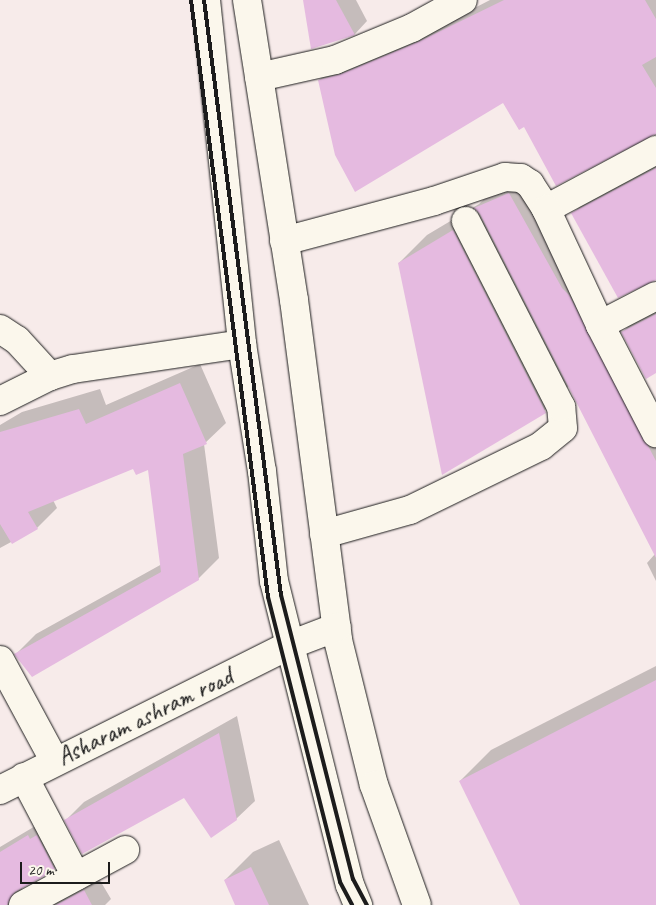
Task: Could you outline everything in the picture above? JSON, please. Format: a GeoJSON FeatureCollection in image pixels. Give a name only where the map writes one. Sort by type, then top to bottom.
{"type":"FeatureCollection","features":[{"type":"Feature","properties":{"kind":"street"},"geometry":{"type":"LineString","coordinates":[[206,0],[242,344],[262,471],[274,581],[341,850],[358,905]]}},
{"type":"Feature","properties":{"kind":"street"},"geometry":{"type":"LineString","coordinates":[[247,0],[284,241],[336,627],[374,785],[417,905]]}},
{"type":"Feature","properties":{"kind":"street"},"geometry":{"type":"LineString","coordinates":[[258,77],[335,60],[412,28],[462,0]]}},
{"type":"Feature","properties":{"kind":"street"},"geometry":{"type":"LineString","coordinates":[[546,209],[656,150]]}},
{"type":"Feature","properties":{"kind":"street"},"geometry":{"type":"LineString","coordinates":[[284,241],[434,201],[505,177],[514,176],[530,184],[546,209],[600,325],[656,433]]}},
{"type":"Feature","properties":{"kind":"street"},"geometry":{"type":"LineString","coordinates":[[324,534],[410,510],[541,446],[563,428],[561,407],[466,221]]}},
{"type":"Feature","properties":{"kind":"street"},"geometry":{"type":"LineString","coordinates":[[600,325],[656,296]]}},
{"type":"Feature","properties":{"kind":"street"},"geometry":{"type":"LineString","coordinates":[[0,329],[17,340],[50,376]]}},
{"type":"Feature","properties":{"kind":"street"},"geometry":{"type":"LineString","coordinates":[[0,402],[50,376],[73,369],[242,344]]}},
{"type":"Feature","properties":{"kind":"street","name":"Asharam ashram road"},"geometry":{"type":"LineString","coordinates":[[0,790],[54,760],[290,646],[336,627]]}},
{"type":"Feature","properties":{"kind":"street"},"geometry":{"type":"LineString","coordinates":[[0,660],[54,760]]}},
{"type":"Feature","properties":{"kind":"street"},"geometry":{"type":"LineString","coordinates":[[24,778],[76,876]]}},
{"type":"Feature","properties":{"kind":"street"},"geometry":{"type":"LineString","coordinates":[[23,905],[125,850]]}},
{"type":"Feature","properties":{"kind":"building"},"geometry":{"type":"Polygon","coordinates":[[[303,0],[336,0],[355,35],[311,49],[303,0]]]}},
{"type":"Feature","properties":{"kind":"building"},"geometry":{"type":"Polygon","coordinates":[[[504,0],[645,0],[656,19],[656,57],[642,65],[656,88],[656,134],[556,186],[524,127],[519,130],[503,103],[355,192],[335,155],[318,80],[341,74],[418,42],[504,0]]]}},
{"type":"Feature","properties":{"kind":"building"},"geometry":{"type":"Polygon","coordinates":[[[656,168],[656,280],[618,298],[571,213],[656,168]]]}},
{"type":"Feature","properties":{"kind":"building"},"geometry":{"type":"Polygon","coordinates":[[[509,193],[562,288],[569,295],[656,461],[656,558],[480,214],[474,208],[509,193]]]}},
{"type":"Feature","properties":{"kind":"building"},"geometry":{"type":"Polygon","coordinates":[[[453,230],[546,413],[442,475],[398,263],[453,230]]]}},
{"type":"Feature","properties":{"kind":"building"},"geometry":{"type":"Polygon","coordinates":[[[656,314],[656,373],[646,379],[621,332],[656,314]]]}},
{"type":"Feature","properties":{"kind":"building"},"geometry":{"type":"Polygon","coordinates":[[[180,383],[207,444],[183,454],[199,580],[32,677],[14,654],[161,572],[148,470],[136,475],[133,469],[28,512],[38,529],[12,544],[0,524],[0,432],[79,409],[86,424],[180,383]]]}},
{"type":"Feature","properties":{"kind":"building"},"geometry":{"type":"Polygon","coordinates":[[[656,680],[656,905],[520,905],[459,781],[656,680]]]}},
{"type":"Feature","properties":{"kind":"building"},"geometry":{"type":"Polygon","coordinates":[[[219,733],[237,820],[211,838],[184,798],[82,854],[64,820],[219,733]]]}},
{"type":"Feature","properties":{"kind":"building"},"geometry":{"type":"Polygon","coordinates":[[[28,835],[30,839],[37,835],[55,870],[15,892],[7,905],[0,905],[0,852],[28,835]]]}},
{"type":"Feature","properties":{"kind":"building"},"geometry":{"type":"Polygon","coordinates":[[[251,867],[269,905],[235,905],[224,880],[251,867]]]}},
{"type":"Feature","properties":{"kind":"building"},"geometry":{"type":"Polygon","coordinates":[[[84,890],[92,905],[56,905],[84,890]]]}},
{"type":"Feature","properties":{"kind":"railway"},"geometry":{"type":"LineString","coordinates":[[191,0],[268,597],[340,882],[352,905]]}},
{"type":"Feature","properties":{"kind":"railway"},"geometry":{"type":"LineString","coordinates":[[204,0],[281,595],[353,879],[367,905]]}}]}
